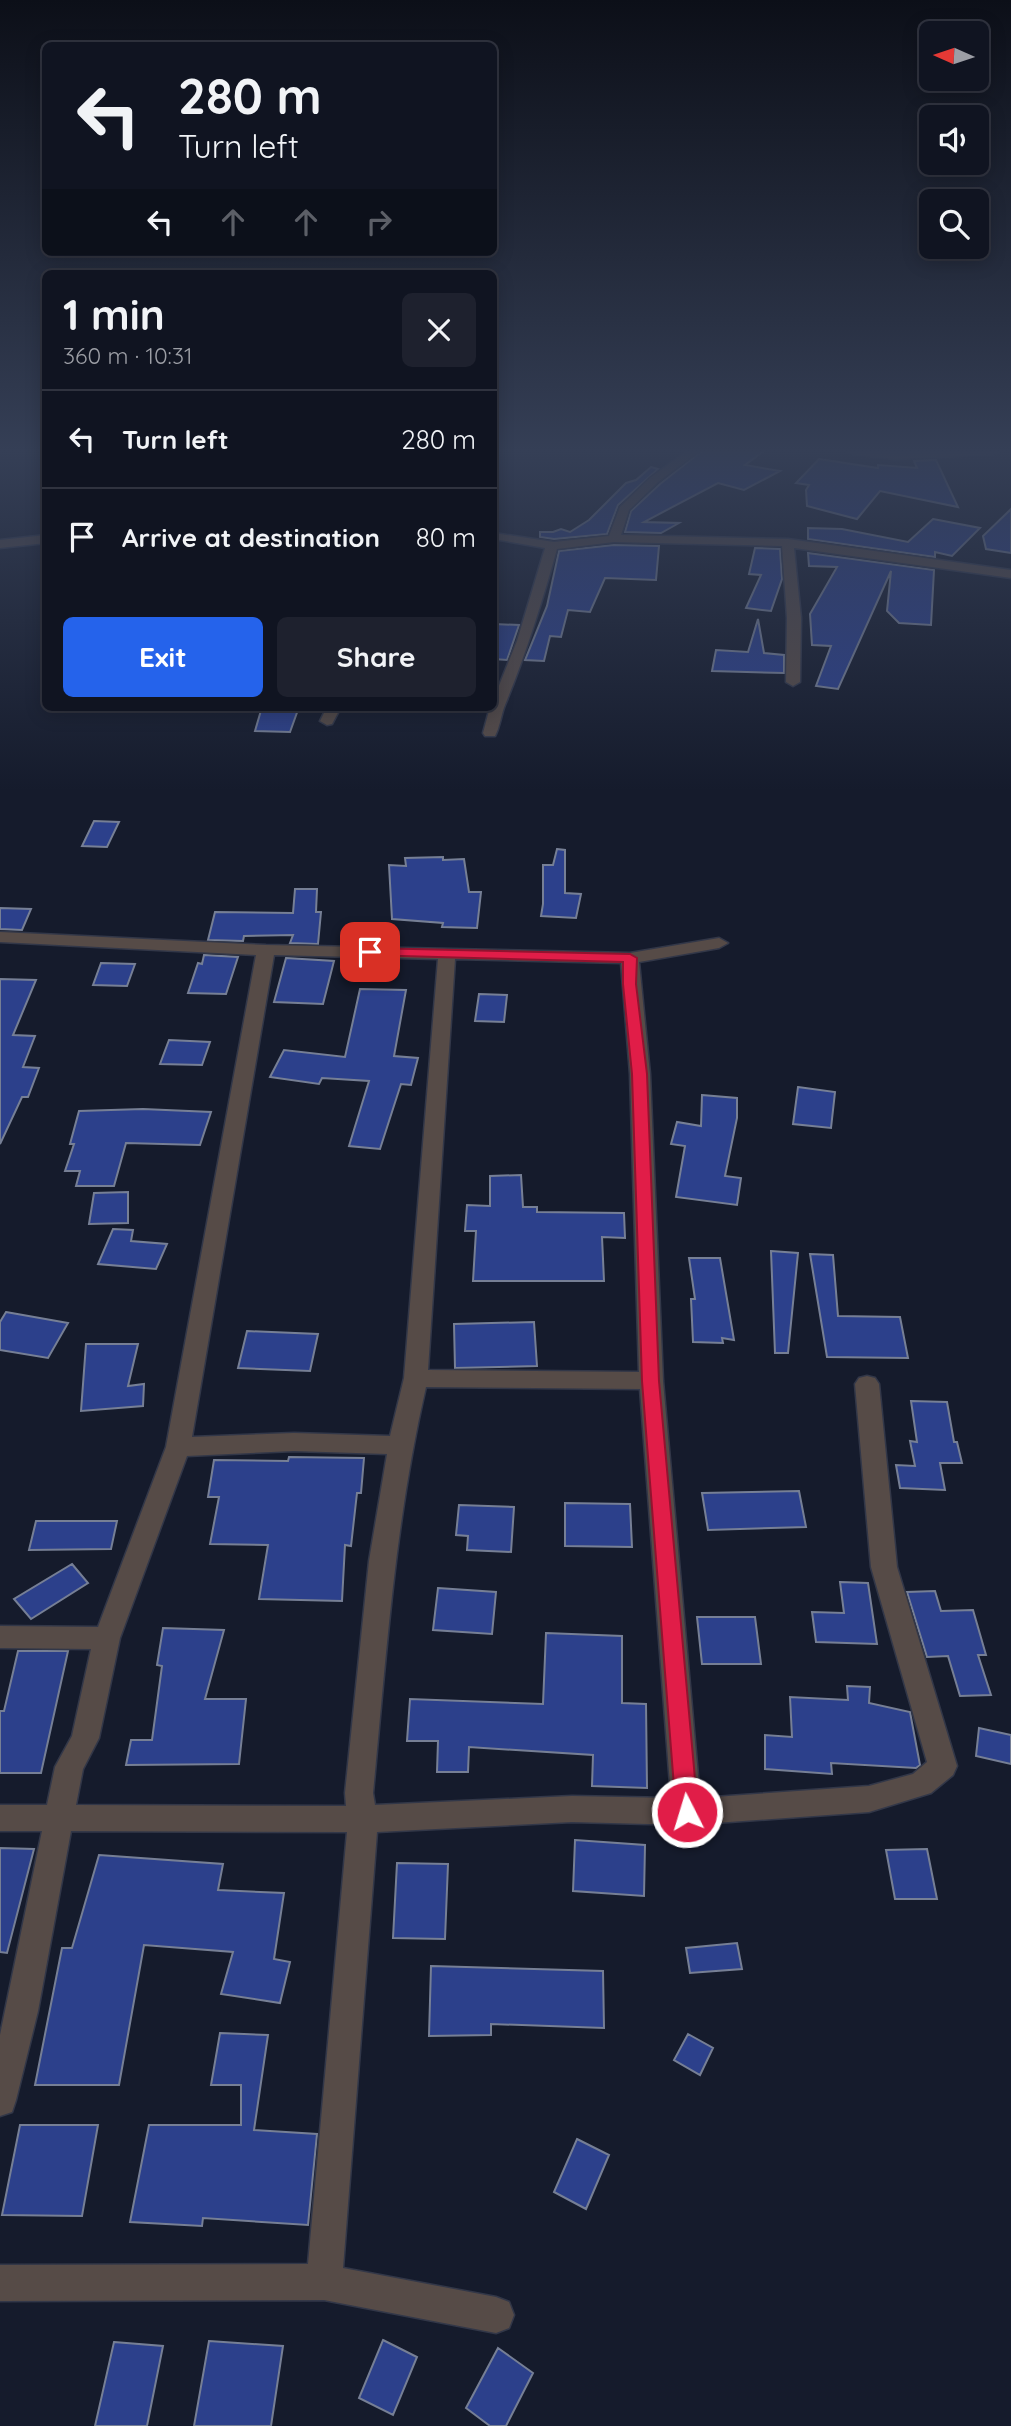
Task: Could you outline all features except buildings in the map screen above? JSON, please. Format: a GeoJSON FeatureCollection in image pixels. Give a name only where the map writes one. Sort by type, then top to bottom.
{"type":"FeatureCollection","features":[{"type":"Feature","properties":{"kind":"street"},"geometry":{"type":"LineString","coordinates":[[497,707],[524,641],[546,564]]}},
{"type":"Feature","properties":{"kind":"street"},"geometry":{"type":"LineString","coordinates":[[790,564],[794,618],[793,682]]}},
{"type":"Feature","properties":{"kind":"street"},"geometry":{"type":"LineString","coordinates":[[941,564],[1011,574]]}},
{"type":"Feature","properties":{"kind":"street"},"geometry":{"type":"LineString","coordinates":[[327,722],[332,711]]}},
{"type":"Feature","properties":{"kind":"street"},"geometry":{"type":"LineString","coordinates":[[490,733],[495,711]]}},
{"type":"Feature","properties":{"kind":"street"},"geometry":{"type":"LineString","coordinates":[[0,937],[266,950],[630,958],[719,943]]}},
{"type":"Feature","properties":{"kind":"street"},"geometry":{"type":"LineString","coordinates":[[0,2100],[22,2011],[69,1766],[85,1738],[107,1638],[178,1447],[266,950]]}},
{"type":"Feature","properties":{"kind":"street"},"geometry":{"type":"LineString","coordinates":[[324,2282],[363,1819],[359,1793],[382,1561],[400,1445],[416,1378],[447,954]]}},
{"type":"Feature","properties":{"kind":"street"},"geometry":{"type":"LineString","coordinates":[[630,958],[629,984],[639,1074],[651,1381],[687,1812]]}},
{"type":"Feature","properties":{"kind":"street"},"geometry":{"type":"LineString","coordinates":[[416,1378],[651,1381]]}},
{"type":"Feature","properties":{"kind":"street"},"geometry":{"type":"LineString","coordinates":[[0,1818],[363,1819],[572,1809],[687,1812],[869,1799],[921,1784],[943,1766],[884,1567],[867,1384]]}},
{"type":"Feature","properties":{"kind":"street"},"geometry":{"type":"LineString","coordinates":[[178,1447],[294,1442],[400,1445]]}},
{"type":"Feature","properties":{"kind":"street"},"geometry":{"type":"LineString","coordinates":[[0,1637],[107,1638]]}},
{"type":"Feature","properties":{"kind":"street"},"geometry":{"type":"LineString","coordinates":[[0,2283],[324,2282],[496,2315]]}},
{"type":"Feature","properties":{"kind":"route"},"geometry":{"type":"LineString","coordinates":[[370,952],[630,958],[629,984],[635,1017],[639,1074],[651,1381],[687,1812]]}}]}
